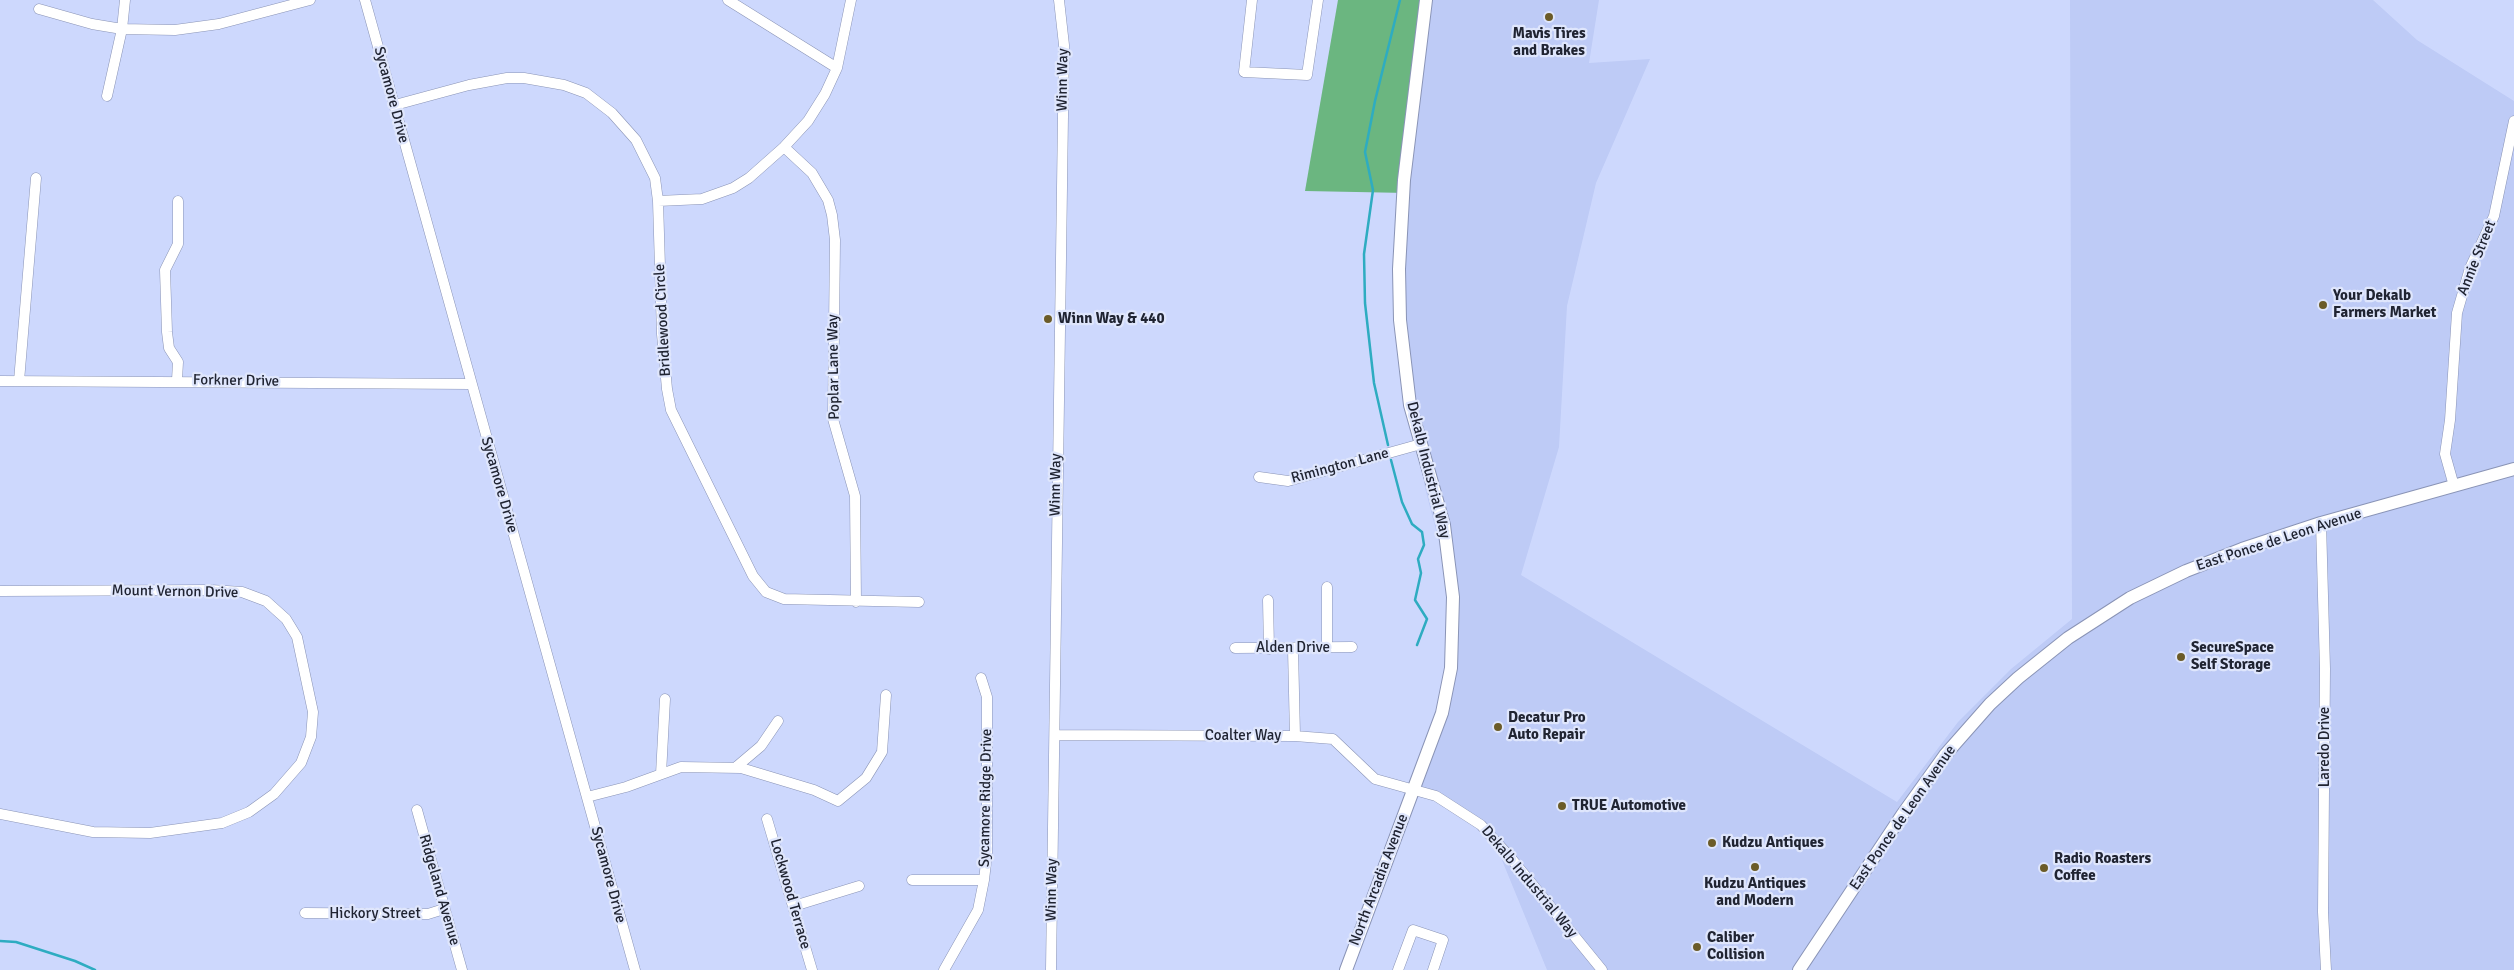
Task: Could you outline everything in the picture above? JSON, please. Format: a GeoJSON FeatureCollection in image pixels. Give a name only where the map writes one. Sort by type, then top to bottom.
{"type":"FeatureCollection","features":[{"type":"Feature","properties":{"kind":"main road","name":"Dekalb Industrial Way"},"geometry":{"type":"LineString","coordinates":[[1414,791],[1442,714],[1448,686],[1451,668],[1453,597],[1444,525],[1410,405],[1403,359],[1399,269],[1404,180],[1426,0]]}},
{"type":"Feature","properties":{"kind":"main road","name":"East Ponce de Leon Avenue"},"geometry":{"type":"LineString","coordinates":[[1798,970],[1922,785],[1975,720],[2018,678],[2068,638],[2130,598],[2205,564],[2321,523],[2514,469]]}},
{"type":"Feature","properties":{"kind":"main road","name":"North Arcadia Avenue"},"geometry":{"type":"LineString","coordinates":[[1346,970],[1414,791]]}},
{"type":"Feature","properties":{"kind":"street"},"geometry":{"type":"LineString","coordinates":[[107,96],[122,29],[125,0]]}},
{"type":"Feature","properties":{"kind":"street"},"geometry":{"type":"LineString","coordinates":[[39,9],[92,24],[148,31],[196,29],[310,0]]}},
{"type":"Feature","properties":{"kind":"street","name":"Sycamore Drive"},"geometry":{"type":"LineString","coordinates":[[365,0],[635,970]]}},
{"type":"Feature","properties":{"kind":"street"},"geometry":{"type":"LineString","coordinates":[[728,0],[837,68]]}},
{"type":"Feature","properties":{"kind":"street"},"geometry":{"type":"LineString","coordinates":[[658,201],[702,199],[733,188],[756,172],[784,147],[808,121],[825,94],[837,68],[851,0]]}},
{"type":"Feature","properties":{"kind":"street","name":"Winn Way"},"geometry":{"type":"LineString","coordinates":[[1051,970],[1064,45],[1059,0]]}},
{"type":"Feature","properties":{"kind":"street"},"geometry":{"type":"LineString","coordinates":[[1252,0],[1244,72],[1307,75],[1318,0]]}},
{"type":"Feature","properties":{"kind":"street","name":"Bridlewood Circle"},"geometry":{"type":"LineString","coordinates":[[394,105],[469,85],[507,78],[548,81],[564,85],[598,101],[626,125],[647,158],[654,178],[658,201],[667,389],[671,410],[753,576],[766,592],[775,596],[797,600],[919,602]]}},
{"type":"Feature","properties":{"kind":"street","name":"Annie Street"},"geometry":{"type":"LineString","coordinates":[[2454,486],[2445,454],[2450,420],[2457,313],[2470,268],[2494,216],[2512,140],[2514,121]]}},
{"type":"Feature","properties":{"kind":"street","name":"Poplar Lane Way"},"geometry":{"type":"LineString","coordinates":[[784,147],[812,173],[828,200],[832,215],[835,240],[833,419],[855,496],[856,602]]}},
{"type":"Feature","properties":{"kind":"street"},"geometry":{"type":"LineString","coordinates":[[19,381],[36,178]]}},
{"type":"Feature","properties":{"kind":"street"},"geometry":{"type":"LineString","coordinates":[[177,380],[178,362],[169,348],[167,332],[165,270],[178,244],[178,201]]}},
{"type":"Feature","properties":{"kind":"street","name":"Forkner Drive"},"geometry":{"type":"LineString","coordinates":[[0,381],[177,380],[471,384]]}},
{"type":"Feature","properties":{"kind":"street","name":"Rimington Lane"},"geometry":{"type":"LineString","coordinates":[[1259,477],[1288,481],[1421,444]]}},
{"type":"Feature","properties":{"kind":"street","name":"Laredo Drive"},"geometry":{"type":"LineString","coordinates":[[2321,523],[2325,669],[2323,912],[2326,970]]}},
{"type":"Feature","properties":{"kind":"street"},"geometry":{"type":"LineString","coordinates":[[1327,587],[1327,648]]}},
{"type":"Feature","properties":{"kind":"street","name":"Mount Vernon Drive"},"geometry":{"type":"LineString","coordinates":[[0,591],[211,590],[242,592],[266,601],[286,619],[297,637],[313,712],[311,737],[301,763],[274,794],[249,812],[222,823],[150,833],[93,832],[0,814]]}},
{"type":"Feature","properties":{"kind":"street"},"geometry":{"type":"LineString","coordinates":[[1268,600],[1269,649]]}},
{"type":"Feature","properties":{"kind":"street","name":"Alden Drive"},"geometry":{"type":"LineString","coordinates":[[1235,648],[1352,647]]}},
{"type":"Feature","properties":{"kind":"street"},"geometry":{"type":"LineString","coordinates":[[1293,649],[1295,736]]}},
{"type":"Feature","properties":{"kind":"street","name":"Sycamore Ridge Drive"},"geometry":{"type":"LineString","coordinates":[[944,970],[978,910],[984,880],[987,854],[987,697],[981,678]]}},
{"type":"Feature","properties":{"kind":"street"},"geometry":{"type":"LineString","coordinates":[[587,797],[626,787],[681,767],[735,768],[814,790],[838,801],[866,778],[882,752],[886,696]]}},
{"type":"Feature","properties":{"kind":"street"},"geometry":{"type":"LineString","coordinates":[[661,774],[665,699]]}},
{"type":"Feature","properties":{"kind":"street"},"geometry":{"type":"LineString","coordinates":[[735,768],[761,746],[778,721]]}},
{"type":"Feature","properties":{"kind":"street","name":"Coalter Way"},"geometry":{"type":"LineString","coordinates":[[1055,735],[1295,736],[1333,739],[1375,779],[1414,791]]}},
{"type":"Feature","properties":{"kind":"street","name":"Dekalb Industrial Way"},"geometry":{"type":"LineString","coordinates":[[1414,791],[1448,802],[1471,817],[1490,833],[1602,970]]}},
{"type":"Feature","properties":{"kind":"street","name":"Ridgeland Avenue"},"geometry":{"type":"LineString","coordinates":[[417,810],[462,970]]}},
{"type":"Feature","properties":{"kind":"street","name":"Lockwood Terrace"},"geometry":{"type":"LineString","coordinates":[[767,819],[812,970]]}},
{"type":"Feature","properties":{"kind":"street"},"geometry":{"type":"LineString","coordinates":[[912,880],[984,880]]}},
{"type":"Feature","properties":{"kind":"street"},"geometry":{"type":"LineString","coordinates":[[794,906],[859,886]]}},
{"type":"Feature","properties":{"kind":"street","name":"Hickory Street"},"geometry":{"type":"LineString","coordinates":[[305,913],[428,914],[444,909]]}},
{"type":"Feature","properties":{"kind":"street"},"geometry":{"type":"LineString","coordinates":[[1398,970],[1412,930],[1443,940],[1433,970]]}},
{"type":"Feature","properties":{"kind":"shaded area"},"geometry":{"type":"Polygon","coordinates":[[[1428,0],[1599,0],[1589,63],[1650,59],[1596,183],[1567,306],[1559,447],[1521,575],[1897,802],[1958,722],[2011,669],[2072,619],[2070,0],[2373,0],[2417,40],[2514,101],[2514,970],[1547,970],[1488,826],[1413,789],[1447,676],[1453,634],[1443,557],[1425,488],[1399,333],[1413,137],[1428,0]]]}},
{"type":"Feature","properties":{"kind":"green space"},"geometry":{"type":"Polygon","coordinates":[[[1338,0],[1428,0],[1407,193],[1305,191],[1338,0]]]}},
{"type":"Feature","properties":{"kind":"waterway"},"geometry":{"type":"LineString","coordinates":[[1388,445],[1374,383],[1365,303],[1364,254],[1373,190],[1365,152],[1375,101],[1400,0]]}},
{"type":"Feature","properties":{"kind":"waterway"},"geometry":{"type":"LineString","coordinates":[[1391,460],[1402,502],[1412,524],[1422,532],[1424,545],[1418,559],[1421,573],[1415,600],[1427,619],[1417,645]]}},
{"type":"Feature","properties":{"kind":"waterway"},"geometry":{"type":"LineString","coordinates":[[0,941],[16,942],[75,961],[95,970]]}},
{"type":"Feature","properties":{"kind":"place","name":"Mavis Tires and Brakes"},"geometry":{"type":"Point","coordinates":[1549,17]}},
{"type":"Feature","properties":{"kind":"place","name":"Your Dekalb Farmers Market"},"geometry":{"type":"Point","coordinates":[2323,305]}},
{"type":"Feature","properties":{"kind":"place","name":"Winn Way & 440"},"geometry":{"type":"Point","coordinates":[1048,319]}},
{"type":"Feature","properties":{"kind":"place","name":"SecureSpace Self Storage"},"geometry":{"type":"Point","coordinates":[2181,657]}},
{"type":"Feature","properties":{"kind":"place","name":"Decatur Pro Auto Repair"},"geometry":{"type":"Point","coordinates":[1498,727]}},
{"type":"Feature","properties":{"kind":"place","name":"TRUE Automotive"},"geometry":{"type":"Point","coordinates":[1562,806]}},
{"type":"Feature","properties":{"kind":"place","name":"Kudzu Antiques"},"geometry":{"type":"Point","coordinates":[1712,843]}},
{"type":"Feature","properties":{"kind":"place","name":"Kudzu Antiques and Modern"},"geometry":{"type":"Point","coordinates":[1755,867]}},
{"type":"Feature","properties":{"kind":"place","name":"Radio Roasters Coffee"},"geometry":{"type":"Point","coordinates":[2044,868]}},
{"type":"Feature","properties":{"kind":"place","name":"Caliber Collision"},"geometry":{"type":"Point","coordinates":[1697,947]}}]}
